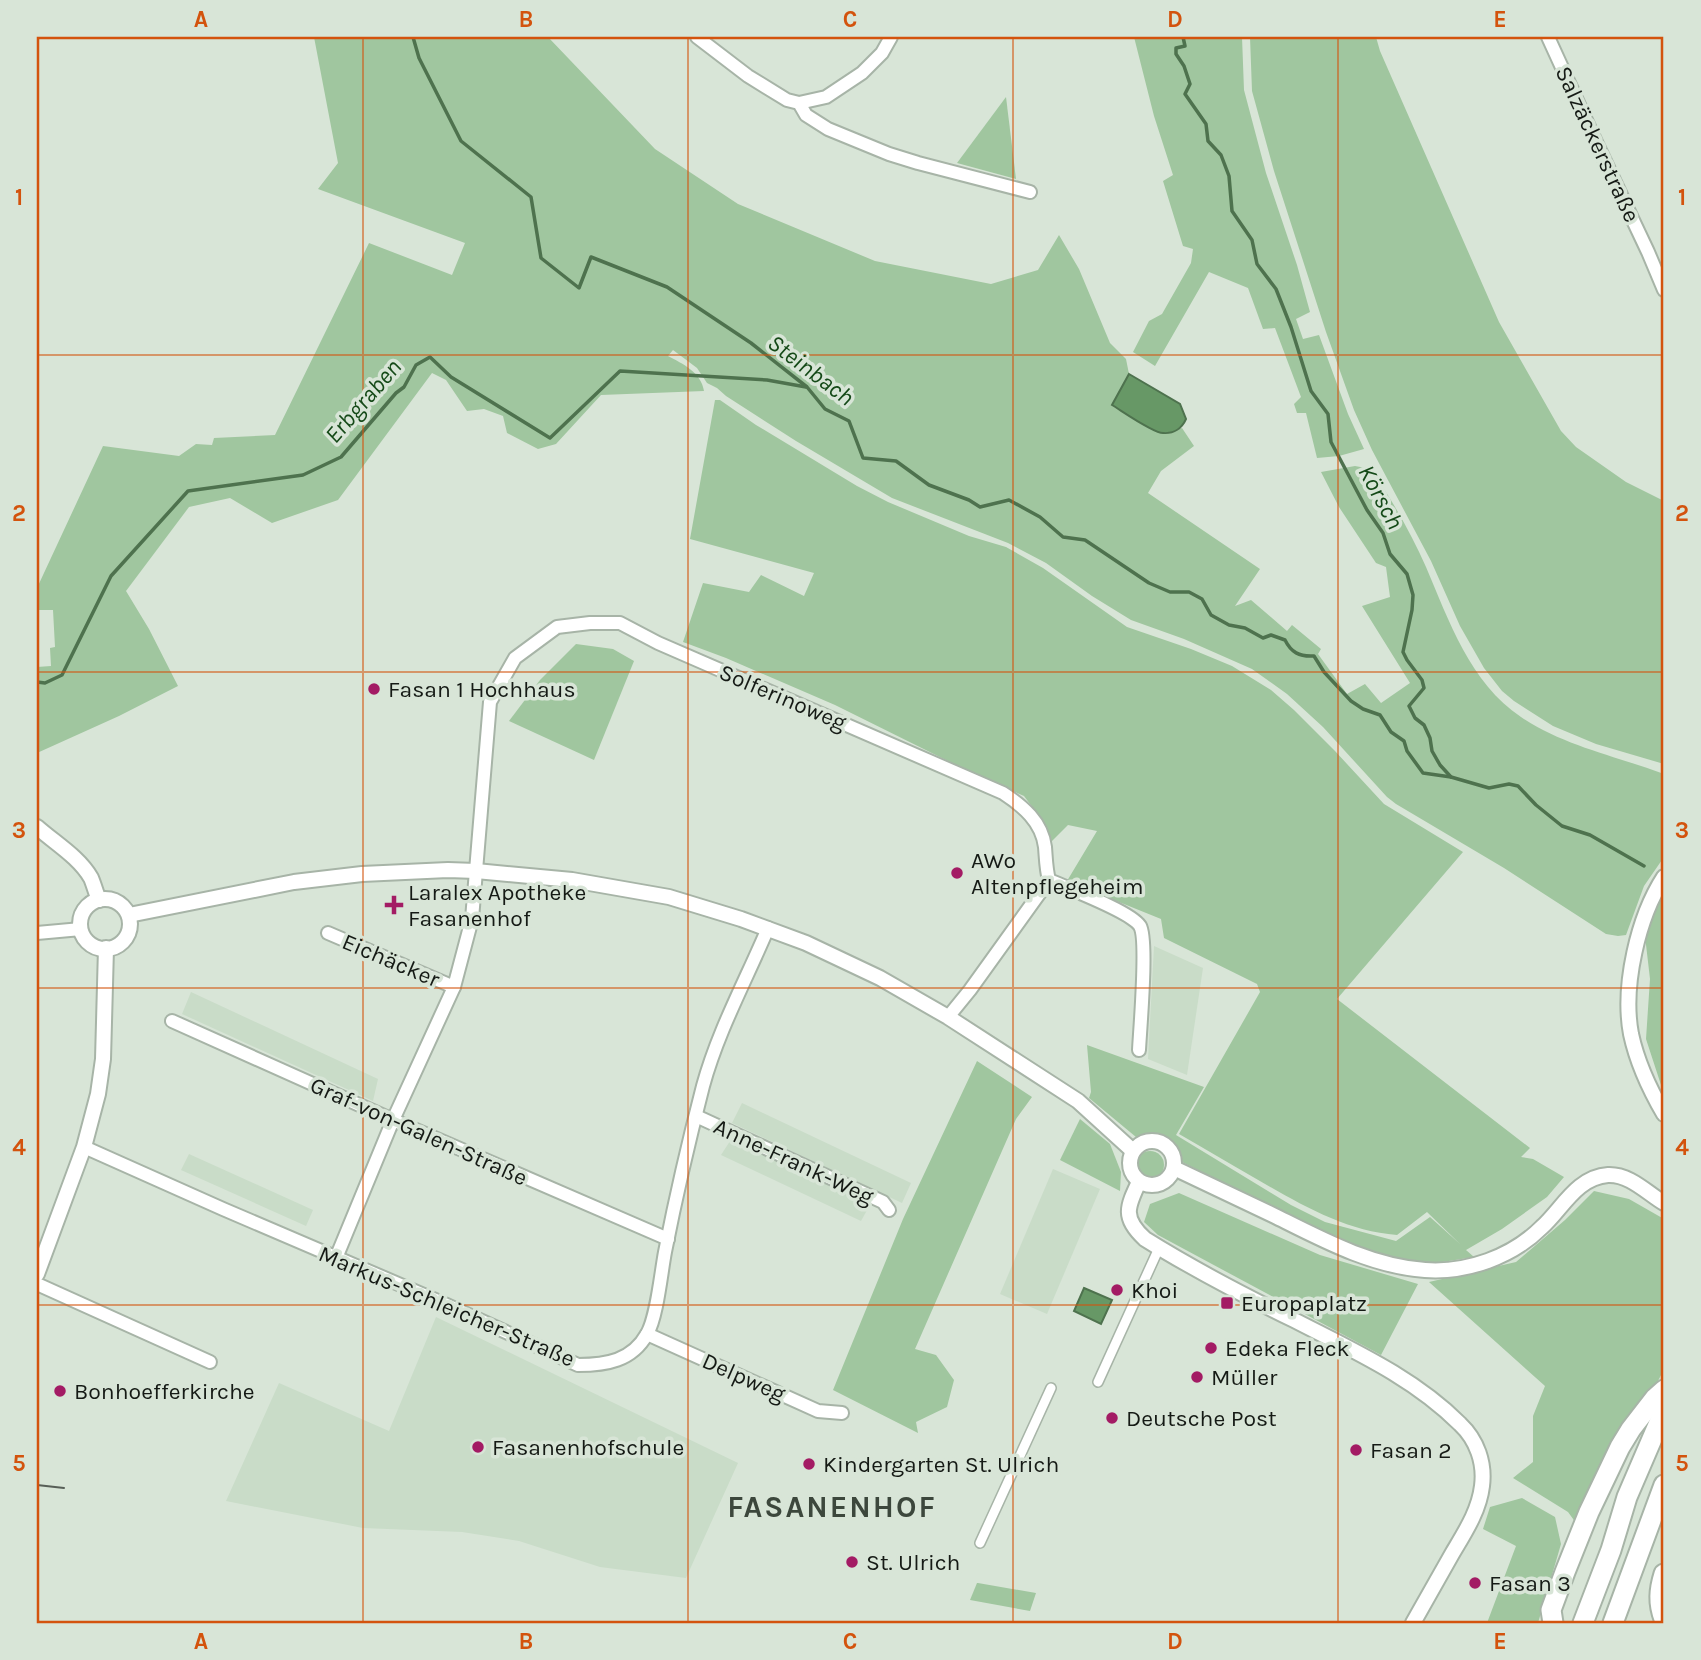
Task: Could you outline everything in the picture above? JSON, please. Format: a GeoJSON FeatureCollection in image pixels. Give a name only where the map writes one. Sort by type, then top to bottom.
{"type":"FeatureCollection","features":[{"type":"Feature","properties":{"kind":"highway"},"geometry":{"type":"LineString","coordinates":[[1553,1623],[1551,1611],[1564,1572],[1615,1456],[1654,1398],[1664,1390]]}},
{"type":"Feature","properties":{"kind":"highway"},"geometry":{"type":"LineString","coordinates":[[1583,1623],[1611,1550],[1627,1497],[1664,1411]]}},
{"type":"Feature","properties":{"kind":"highway"},"geometry":{"type":"LineString","coordinates":[[1613,1623],[1664,1485]]}},
{"type":"Feature","properties":{"kind":"highway"},"geometry":{"type":"LineString","coordinates":[[1664,1574],[1659,1604],[1664,1619]]}},
{"type":"Feature","properties":{"kind":"street"},"geometry":{"type":"LineString","coordinates":[[697,37],[748,76],[787,100],[799,103],[826,97],[862,73],[882,53],[891,37]]}},
{"type":"Feature","properties":{"kind":"street","name":"Salzäckerstraße"},"geometry":{"type":"LineString","coordinates":[[1548,37],[1664,290]]}},
{"type":"Feature","properties":{"kind":"street"},"geometry":{"type":"LineString","coordinates":[[799,103],[806,115],[828,129],[889,154],[1030,192]]}},
{"type":"Feature","properties":{"kind":"street","name":"Solferinoweg"},"geometry":{"type":"LineString","coordinates":[[336,1258],[393,1120],[454,987],[472,919],[490,702],[515,658],[557,627],[620,623],[658,643],[1003,793],[1025,808],[1036,823],[1045,844],[1049,880]]}},
{"type":"Feature","properties":{"kind":"street"},"geometry":{"type":"LineString","coordinates":[[37,827],[82,867],[92,880],[99,900]]}},
{"type":"Feature","properties":{"kind":"street"},"geometry":{"type":"LineString","coordinates":[[129,915],[294,882],[362,874],[448,870],[572,880],[669,897],[768,928],[880,978],[948,1017],[1078,1101],[1133,1150]]}},
{"type":"Feature","properties":{"kind":"street"},"geometry":{"type":"LineString","coordinates":[[1664,877],[1643,919],[1634,953],[1629,997],[1631,1033],[1642,1069],[1664,1115]]}},
{"type":"Feature","properties":{"kind":"street"},"geometry":{"type":"LineString","coordinates":[[948,1017],[1049,880],[1127,915],[1140,927],[1144,951],[1139,1050]]}},
{"type":"Feature","properties":{"kind":"street"},"geometry":{"type":"LineString","coordinates":[[99,900],[114,900],[129,915],[126,938],[106,948],[90,943],[81,929],[82,914],[86,907],[99,900]]}},
{"type":"Feature","properties":{"kind":"street"},"geometry":{"type":"LineString","coordinates":[[647,1334],[654,1313],[668,1238],[704,1083],[722,1032],[768,928]]}},
{"type":"Feature","properties":{"kind":"street"},"geometry":{"type":"LineString","coordinates":[[37,933],[81,929]]}},
{"type":"Feature","properties":{"kind":"street","name":"Eichäcker"},"geometry":{"type":"LineString","coordinates":[[328,933],[454,987]]}},
{"type":"Feature","properties":{"kind":"street"},"geometry":{"type":"LineString","coordinates":[[37,1274],[84,1147],[98,1094],[103,1059],[106,948]]}},
{"type":"Feature","properties":{"kind":"street","name":"Graf-von-Galen-Straße"},"geometry":{"type":"LineString","coordinates":[[172,1021],[393,1120],[668,1238]]}},
{"type":"Feature","properties":{"kind":"street","name":"Anne-Frank-Weg"},"geometry":{"type":"LineString","coordinates":[[696,1116],[883,1202],[889,1210]]}},
{"type":"Feature","properties":{"kind":"street"},"geometry":{"type":"LineString","coordinates":[[1151,1141],[1161,1143],[1169,1149],[1174,1158],[1174,1168],[1169,1178],[1160,1184],[1149,1186],[1139,1182],[1133,1175],[1130,1158],[1133,1150],[1141,1144],[1151,1141]]}},
{"type":"Feature","properties":{"kind":"street","name":"Markus-Schleicher-Straße"},"geometry":{"type":"LineString","coordinates":[[84,1147],[578,1365],[600,1365],[619,1360],[634,1350],[647,1334]]}},
{"type":"Feature","properties":{"kind":"street"},"geometry":{"type":"LineString","coordinates":[[1174,1168],[1341,1249],[1388,1265],[1427,1270],[1461,1268],[1493,1259],[1522,1245],[1543,1227],[1570,1195],[1595,1178],[1619,1176],[1664,1203]]}},
{"type":"Feature","properties":{"kind":"street"},"geometry":{"type":"LineString","coordinates":[[1139,1182],[1128,1213],[1133,1228],[1145,1239],[1236,1291],[1397,1374],[1461,1425],[1481,1456],[1482,1485],[1478,1507],[1413,1623]]}},
{"type":"Feature","properties":{"kind":"street"},"geometry":{"type":"LineString","coordinates":[[1098,1382],[1159,1248]]}},
{"type":"Feature","properties":{"kind":"street"},"geometry":{"type":"LineString","coordinates":[[37,1284],[210,1362]]}},
{"type":"Feature","properties":{"kind":"street","name":"Delpweg"},"geometry":{"type":"LineString","coordinates":[[647,1334],[818,1410],[842,1413]]}},
{"type":"Feature","properties":{"kind":"street"},"geometry":{"type":"LineString","coordinates":[[980,1543],[1051,1388]]}},
{"type":"Feature","properties":{"kind":"shaded area"},"geometry":{"type":"Polygon","coordinates":[[[314,37],[548,37],[655,149],[738,204],[875,261],[991,284],[1038,270],[1059,235],[1079,269],[1110,343],[1126,359],[1129,374],[1112,405],[1172,432],[1182,428],[1194,446],[1161,471],[1148,493],[1260,569],[1235,606],[1251,600],[1287,631],[1292,625],[1321,649],[1318,654],[1347,694],[1365,684],[1381,703],[1410,683],[1362,606],[1390,597],[1386,567],[1376,563],[1339,507],[1321,472],[1355,466],[1371,469],[1414,542],[1463,650],[1488,687],[1503,703],[1521,717],[1555,736],[1664,774],[1664,857],[1644,886],[1626,935],[1606,934],[1504,868],[1396,804],[1323,727],[1287,694],[1252,669],[1184,639],[1131,620],[1046,563],[1008,543],[892,498],[726,396],[707,383],[697,368],[673,350],[668,356],[695,374],[704,391],[601,395],[556,444],[538,449],[507,433],[503,416],[484,409],[467,411],[446,380],[432,373],[338,500],[272,523],[230,498],[189,507],[126,591],[178,686],[37,753],[37,667],[51,666],[50,648],[55,647],[53,610],[37,610],[37,588],[103,446],[179,456],[196,444],[212,445],[214,438],[275,435],[369,243],[452,275],[465,243],[318,189],[338,163],[314,37]]]}},
{"type":"Feature","properties":{"kind":"shaded area"},"geometry":{"type":"Polygon","coordinates":[[[1134,37],[1242,37],[1244,90],[1266,173],[1310,312],[1296,319],[1303,339],[1319,335],[1364,449],[1339,456],[1317,458],[1306,413],[1297,413],[1294,404],[1301,397],[1275,328],[1263,329],[1248,288],[1209,272],[1155,366],[1133,352],[1149,321],[1162,314],[1191,263],[1193,249],[1183,246],[1163,181],[1173,175],[1154,116],[1134,37]]]}},
{"type":"Feature","properties":{"kind":"shaded area"},"geometry":{"type":"Polygon","coordinates":[[[1250,37],[1376,37],[1499,322],[1561,431],[1576,447],[1626,482],[1664,501],[1664,764],[1596,744],[1553,726],[1514,701],[1502,691],[1484,668],[1460,626],[1431,561],[1372,450],[1354,410],[1326,332],[1274,171],[1252,91],[1250,37]]]}},
{"type":"Feature","properties":{"kind":"shaded area"},"geometry":{"type":"Polygon","coordinates":[[[1006,97],[1016,179],[957,163],[1006,97]]]}},
{"type":"Feature","properties":{"kind":"shaded area"},"geometry":{"type":"Polygon","coordinates":[[[1129,374],[1180,404],[1186,419],[1180,428],[1171,433],[1158,432],[1112,405],[1129,374]]]}},
{"type":"Feature","properties":{"kind":"shaded area"},"geometry":{"type":"Polygon","coordinates":[[[715,400],[720,400],[756,425],[888,502],[969,536],[1006,547],[1043,568],[1127,627],[1232,666],[1271,690],[1294,710],[1384,804],[1463,852],[1337,999],[1530,1148],[1521,1157],[1533,1159],[1564,1177],[1547,1197],[1502,1229],[1466,1250],[1474,1257],[1430,1264],[1387,1258],[1347,1245],[1182,1162],[1179,1152],[1162,1138],[1136,1137],[1089,1098],[1091,1092],[1087,1045],[1204,1087],[1176,1135],[1291,1205],[1325,1222],[1396,1241],[1430,1217],[1460,1244],[1427,1212],[1397,1235],[1340,1222],[1287,1196],[1179,1134],[1260,992],[1257,984],[1164,938],[1161,919],[1067,881],[1097,831],[1068,825],[1051,842],[1039,816],[1024,796],[835,705],[683,642],[703,583],[749,592],[761,575],[804,596],[814,573],[690,539],[715,400]]]}},
{"type":"Feature","properties":{"kind":"shaded area"},"geometry":{"type":"Polygon","coordinates":[[[576,644],[613,649],[634,661],[594,760],[509,721],[540,680],[576,644]]]}},
{"type":"Feature","properties":{"kind":"shaded area"},"geometry":{"type":"Polygon","coordinates":[[[1664,889],[1664,1085],[1661,1085],[1646,1039],[1650,979],[1645,936],[1664,889]]]}},
{"type":"Feature","properties":{"kind":"shaded area"},"geometry":{"type":"Polygon","coordinates":[[[1154,946],[1203,968],[1187,1075],[1148,1059],[1154,946]]]}},
{"type":"Feature","properties":{"kind":"shaded area"},"geometry":{"type":"Polygon","coordinates":[[[191,992],[378,1079],[373,1101],[182,1014],[191,992]]]}},
{"type":"Feature","properties":{"kind":"shaded area"},"geometry":{"type":"Polygon","coordinates":[[[977,1061],[1032,1097],[1016,1119],[915,1349],[936,1355],[954,1380],[947,1407],[916,1422],[918,1433],[833,1390],[903,1219],[977,1061]]]}},
{"type":"Feature","properties":{"kind":"shaded area"},"geometry":{"type":"Polygon","coordinates":[[[742,1103],[911,1183],[902,1203],[732,1123],[742,1103]]]}},
{"type":"Feature","properties":{"kind":"shaded area"},"geometry":{"type":"Polygon","coordinates":[[[1080,1119],[1110,1144],[1121,1172],[1120,1191],[1060,1160],[1080,1119]]]}},
{"type":"Feature","properties":{"kind":"shaded area"},"geometry":{"type":"Polygon","coordinates":[[[732,1138],[871,1203],[861,1221],[721,1155],[732,1138]]]}},
{"type":"Feature","properties":{"kind":"shaded area"},"geometry":{"type":"Polygon","coordinates":[[[1150,1151],[1160,1155],[1164,1165],[1160,1175],[1150,1179],[1140,1175],[1136,1165],[1140,1155],[1150,1151]]]}},
{"type":"Feature","properties":{"kind":"shaded area"},"geometry":{"type":"Polygon","coordinates":[[[189,1154],[313,1210],[306,1226],[181,1170],[189,1154]]]}},
{"type":"Feature","properties":{"kind":"shaded area"},"geometry":{"type":"Polygon","coordinates":[[[1053,1169],[1100,1189],[1047,1314],[1000,1294],[1053,1169]]]}},
{"type":"Feature","properties":{"kind":"shaded area"},"geometry":{"type":"Polygon","coordinates":[[[1594,1191],[1629,1199],[1664,1219],[1664,1369],[1615,1443],[1576,1523],[1568,1512],[1513,1478],[1533,1462],[1533,1416],[1545,1386],[1429,1282],[1516,1262],[1594,1191]]]}},
{"type":"Feature","properties":{"kind":"shaded area"},"geometry":{"type":"Polygon","coordinates":[[[1179,1193],[1320,1255],[1418,1284],[1381,1355],[1158,1235],[1144,1222],[1150,1204],[1179,1193]]]}},
{"type":"Feature","properties":{"kind":"shaded area"},"geometry":{"type":"Polygon","coordinates":[[[1084,1288],[1112,1300],[1101,1324],[1074,1311],[1084,1288]]]}},
{"type":"Feature","properties":{"kind":"shaded area","name":"Fasanenhofschule"},"geometry":{"type":"Polygon","coordinates":[[[436,1317],[738,1463],[686,1578],[600,1567],[519,1541],[462,1532],[363,1528],[226,1501],[279,1383],[389,1431],[436,1317]]]}},
{"type":"Feature","properties":{"kind":"shaded area"},"geometry":{"type":"Polygon","coordinates":[[[1522,1498],[1555,1517],[1561,1544],[1538,1623],[1487,1623],[1516,1546],[1483,1529],[1490,1507],[1522,1498]]]}},
{"type":"Feature","properties":{"kind":"shaded area"},"geometry":{"type":"Polygon","coordinates":[[[977,1583],[1036,1593],[1030,1611],[970,1600],[977,1583]]]}},
{"type":"Feature","properties":{"kind":"waterway","name":"Steinbach"},"geometry":{"type":"LineString","coordinates":[[413,37],[419,58],[461,141],[531,197],[541,258],[579,288],[591,257],[667,287],[751,343],[807,387],[825,409],[849,421],[863,458],[896,461],[929,485],[980,507],[1009,500],[1040,517],[1063,537],[1085,540],[1149,583],[1170,592],[1189,592],[1202,599],[1211,615],[1229,625],[1245,628],[1263,638],[1271,635],[1285,640],[1296,653],[1314,656],[1324,672],[1351,701],[1380,715],[1391,732],[1404,741],[1407,751],[1423,773],[1451,777]]}},
{"type":"Feature","properties":{"kind":"waterway","name":"Körsch"},"geometry":{"type":"LineString","coordinates":[[1183,37],[1185,46],[1176,48],[1176,54],[1184,66],[1190,84],[1185,94],[1206,124],[1208,141],[1221,155],[1229,176],[1232,211],[1252,240],[1257,264],[1276,289],[1311,391],[1328,414],[1331,442],[1367,510],[1383,533],[1390,554],[1407,574],[1413,595],[1403,652],[1422,680],[1424,688],[1409,706],[1415,718],[1424,725],[1432,751],[1451,777],[1489,788],[1509,784],[1518,786],[1562,826],[1590,835],[1644,866]]}},
{"type":"Feature","properties":{"kind":"waterway","name":"Erbgraben"},"geometry":{"type":"LineString","coordinates":[[37,682],[45,683],[62,675],[111,576],[188,491],[303,475],[341,457],[404,387],[416,365],[430,357],[451,377],[550,438],[620,371],[767,380],[806,387]]}},
{"type":"Feature","properties":{"kind":"tram line"},"geometry":{"type":"LineString","coordinates":[[37,1485],[64,1488]]}},
{"type":"Feature","properties":{"kind":"place","name":"Fasan 1 Hochhaus"},"geometry":{"type":"Point","coordinates":[374,689]}},
{"type":"Feature","properties":{"kind":"place","name":"AWo Altenpflegeheim"},"geometry":{"type":"Point","coordinates":[957,873]}},
{"type":"Feature","properties":{"kind":"place","name":"Laralex Apotheke Fasanenhof"},"geometry":{"type":"Point","coordinates":[394,905]}},
{"type":"Feature","properties":{"kind":"place","name":"Khoi"},"geometry":{"type":"Point","coordinates":[1117,1290]}},
{"type":"Feature","properties":{"kind":"place","name":"Europaplatz"},"geometry":{"type":"Point","coordinates":[1227,1303]}},
{"type":"Feature","properties":{"kind":"place","name":"Edeka Fleck"},"geometry":{"type":"Point","coordinates":[1211,1348]}},
{"type":"Feature","properties":{"kind":"place","name":"Müller"},"geometry":{"type":"Point","coordinates":[1197,1377]}},
{"type":"Feature","properties":{"kind":"place","name":"Bonhoefferkirche"},"geometry":{"type":"Point","coordinates":[60,1391]}},
{"type":"Feature","properties":{"kind":"place","name":"Deutsche Post"},"geometry":{"type":"Point","coordinates":[1112,1418]}},
{"type":"Feature","properties":{"kind":"place","name":"Fasanenhofschule"},"geometry":{"type":"Point","coordinates":[478,1447]}},
{"type":"Feature","properties":{"kind":"place","name":"Fasan 2"},"geometry":{"type":"Point","coordinates":[1356,1450]}},
{"type":"Feature","properties":{"kind":"place","name":"Kindergarten St. Ulrich"},"geometry":{"type":"Point","coordinates":[809,1464]}},
{"type":"Feature","properties":{"kind":"place","name":"St. Ulrich"},"geometry":{"type":"Point","coordinates":[852,1562]}},
{"type":"Feature","properties":{"kind":"place","name":"Fasan 3"},"geometry":{"type":"Point","coordinates":[1475,1583]}},
{"type":"Feature","properties":{"kind":"district","name":"FASANENHOF"},"geometry":{"type":"Point","coordinates":[832,1507]}}]}
